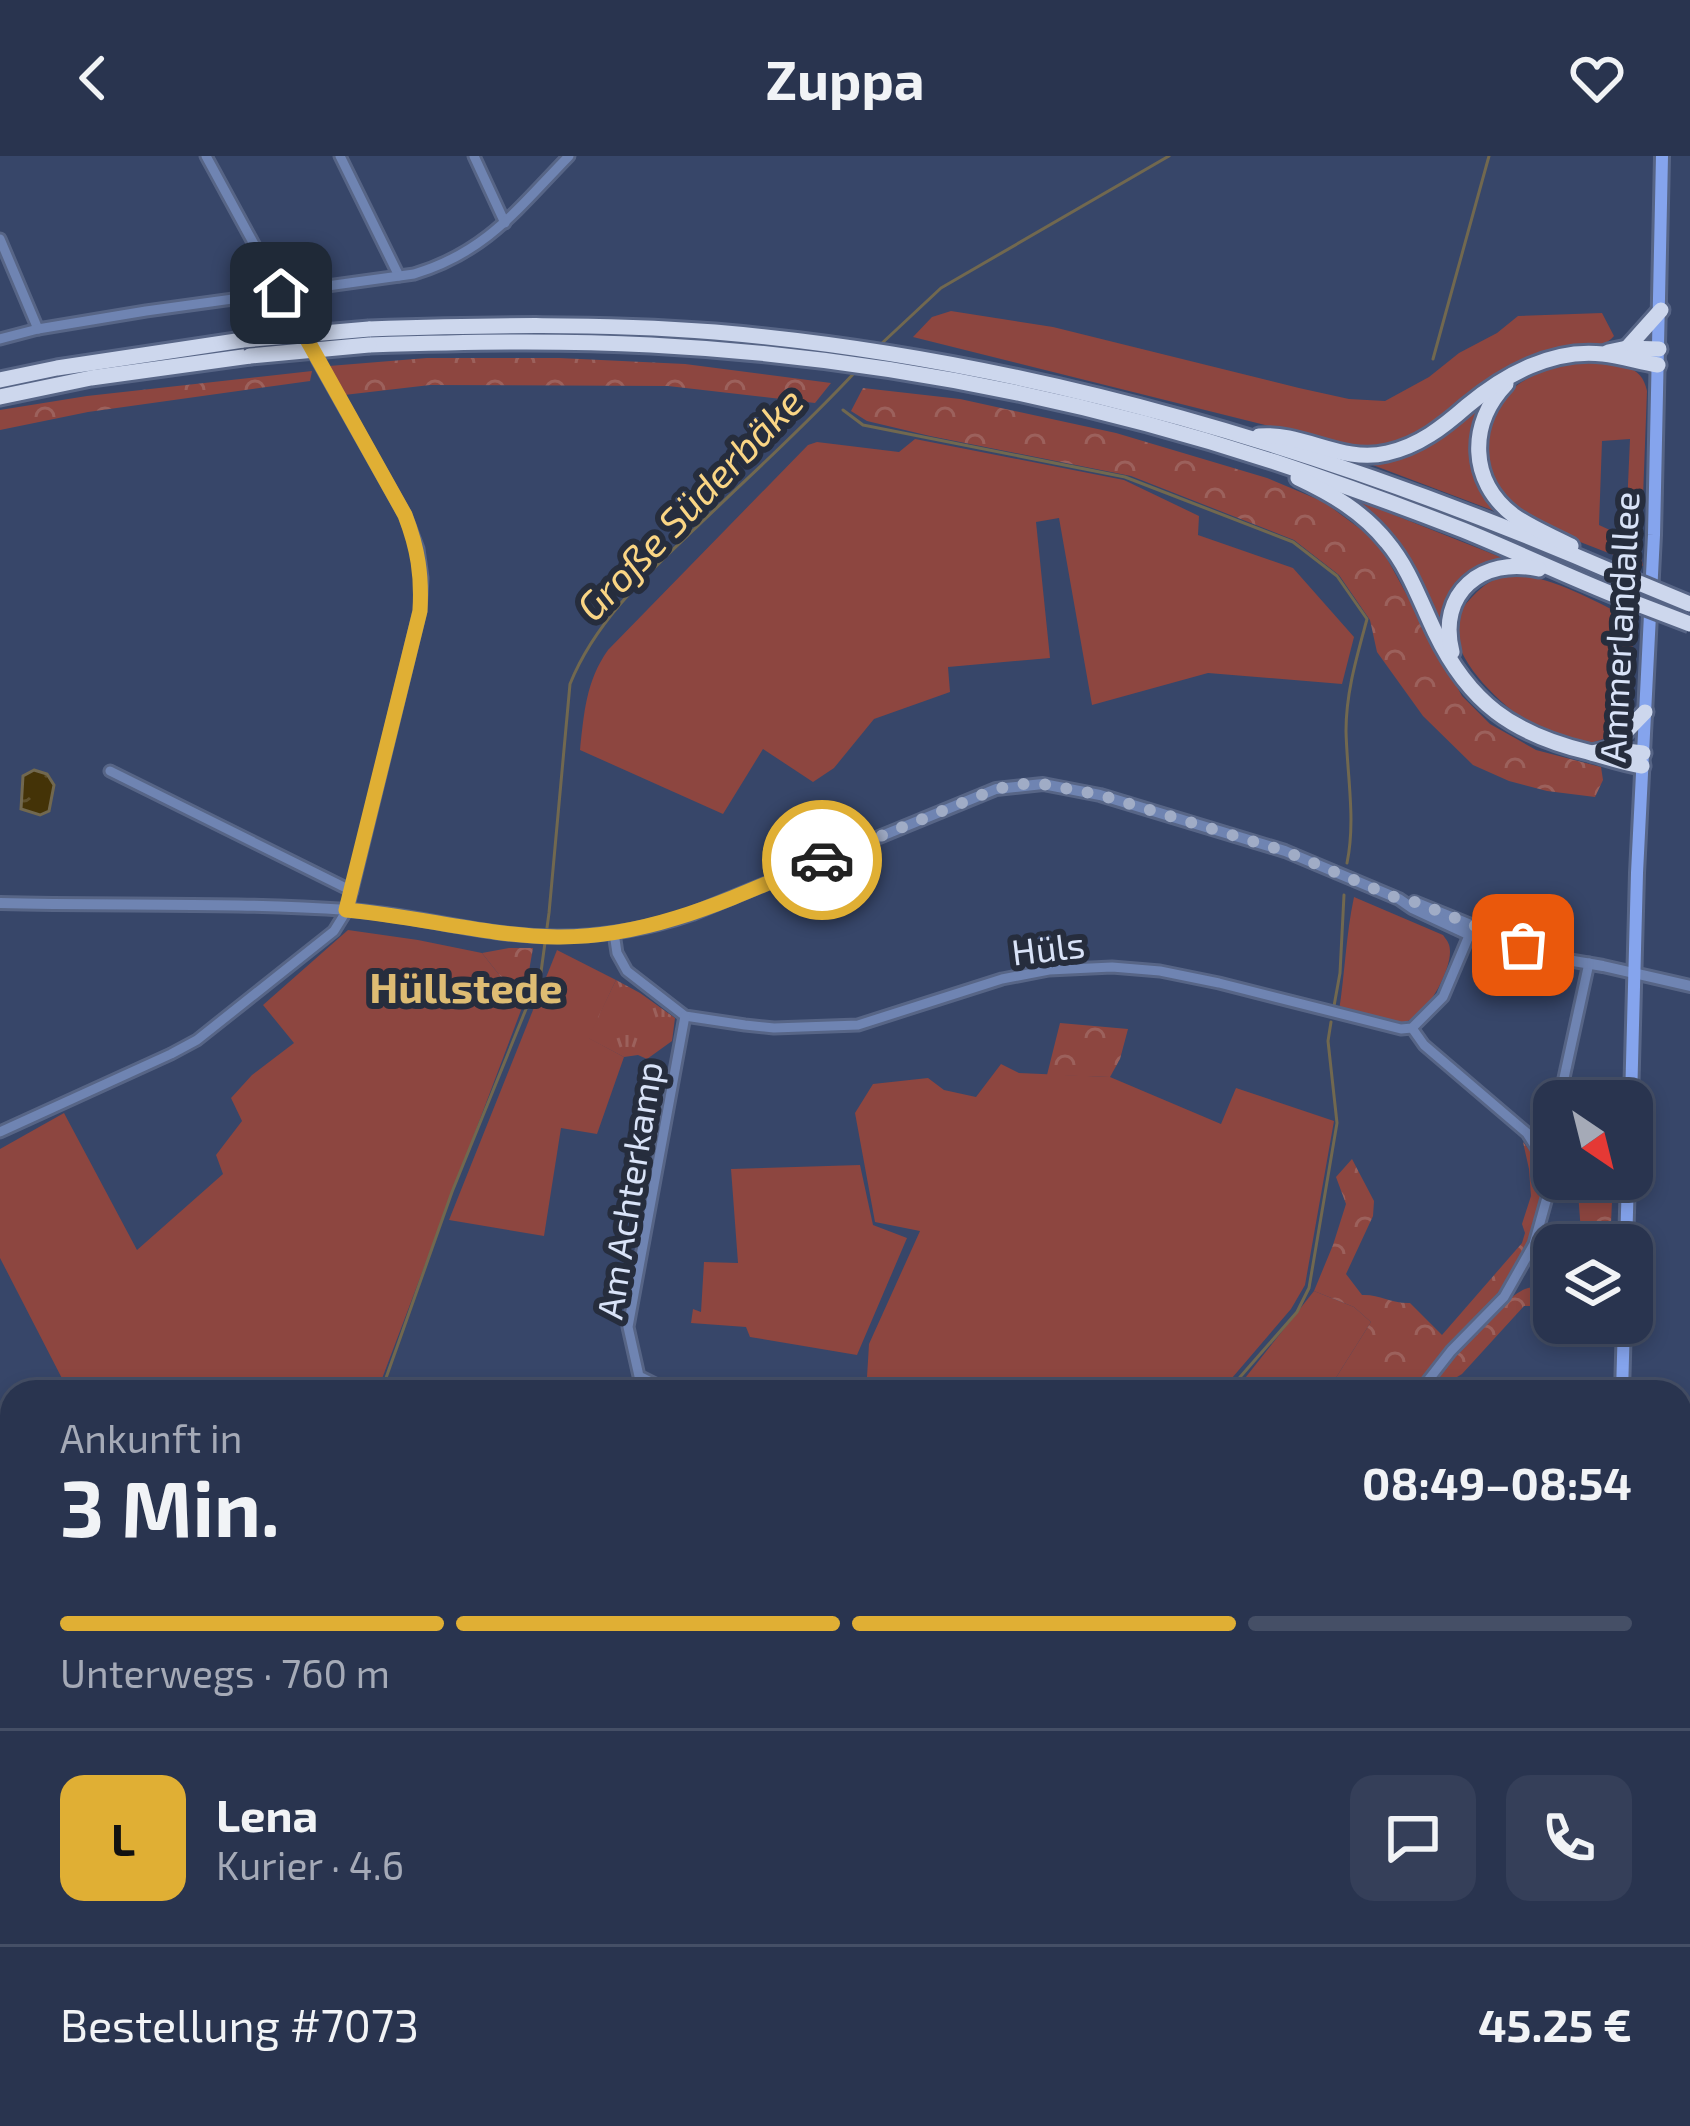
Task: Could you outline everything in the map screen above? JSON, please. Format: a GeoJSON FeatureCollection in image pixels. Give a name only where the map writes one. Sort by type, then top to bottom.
{"type":"FeatureCollection","features":[{"type":"Feature","properties":{"kind":"highway"},"geometry":{"type":"LineString","coordinates":[[1627,348],[1661,310]]}},
{"type":"Feature","properties":{"kind":"highway"},"geometry":{"type":"LineString","coordinates":[[0,380],[57,368],[369,337],[830,353],[1007,374],[1250,436],[1430,499],[1690,604]]}},
{"type":"Feature","properties":{"kind":"highway"},"geometry":{"type":"LineString","coordinates":[[0,397],[247,348]]}},
{"type":"Feature","properties":{"kind":"highway"},"geometry":{"type":"LineString","coordinates":[[1602,354],[1627,348],[1658,357]]}},
{"type":"Feature","properties":{"kind":"highway"},"geometry":{"type":"LineString","coordinates":[[1250,436],[1276,434],[1350,455],[1387,453],[1421,440],[1492,386],[1541,362],[1602,354],[1658,357]]}},
{"type":"Feature","properties":{"kind":"highway"},"geometry":{"type":"LineString","coordinates":[[913,365],[1153,425],[1270,460],[1463,530],[1690,624]]}},
{"type":"Feature","properties":{"kind":"highway"},"geometry":{"type":"LineString","coordinates":[[1516,373],[1482,420],[1477,445],[1483,476],[1494,496],[1516,518],[1570,545],[1586,561]]}},
{"type":"Feature","properties":{"kind":"highway"},"geometry":{"type":"LineString","coordinates":[[1270,460],[1335,496],[1387,541],[1437,636],[1482,700],[1548,743],[1619,763],[1642,759]]}},
{"type":"Feature","properties":{"kind":"highway"},"geometry":{"type":"LineString","coordinates":[[1456,667],[1448,638],[1451,612],[1465,587],[1484,572],[1502,566],[1530,567],[1617,596]]}},
{"type":"Feature","properties":{"kind":"highway"},"geometry":{"type":"LineString","coordinates":[[1591,753],[1609,748],[1645,712]]}},
{"type":"Feature","properties":{"kind":"highway"},"geometry":{"type":"LineString","coordinates":[[1609,748],[1642,759]]}},
{"type":"Feature","properties":{"kind":"main road","name":"Ammerlandallee"},"geometry":{"type":"LineString","coordinates":[[1631,1080],[1653,569],[1662,156]]}},
{"type":"Feature","properties":{"kind":"main road"},"geometry":{"type":"LineString","coordinates":[[1622,1380],[1623,1344]]}},
{"type":"Feature","properties":{"kind":"street"},"geometry":{"type":"LineString","coordinates":[[0,1132],[197,1040],[334,931],[352,891],[420,611],[418,549],[405,515],[206,156]]}},
{"type":"Feature","properties":{"kind":"street"},"geometry":{"type":"LineString","coordinates":[[340,156],[399,276]]}},
{"type":"Feature","properties":{"kind":"street"},"geometry":{"type":"LineString","coordinates":[[474,156],[505,223]]}},
{"type":"Feature","properties":{"kind":"street"},"geometry":{"type":"LineString","coordinates":[[0,339],[181,306],[340,286],[444,265],[505,223],[568,156]]}},
{"type":"Feature","properties":{"kind":"street"},"geometry":{"type":"LineString","coordinates":[[0,238],[38,329]]}},
{"type":"Feature","properties":{"kind":"street"},"geometry":{"type":"LineString","coordinates":[[110,771],[352,891]]}},
{"type":"Feature","properties":{"kind":"street"},"geometry":{"type":"LineString","coordinates":[[0,903],[346,910],[533,936],[614,933],[692,914],[969,799],[1020,784],[1062,786],[1285,851],[1536,953],[1690,986]]}},
{"type":"Feature","properties":{"kind":"street"},"geometry":{"type":"LineString","coordinates":[[1427,1380],[1504,1297],[1534,1244],[1548,1194],[1541,1153],[1527,1133],[1424,1045],[1412,1028],[1443,997],[1472,930]]}},
{"type":"Feature","properties":{"kind":"street"},"geometry":{"type":"LineString","coordinates":[[614,933],[616,953],[627,971],[685,1016]]}},
{"type":"Feature","properties":{"kind":"street"},"geometry":{"type":"LineString","coordinates":[[1564,1080],[1589,963]]}},
{"type":"Feature","properties":{"kind":"street","name":"Hüls"},"geometry":{"type":"LineString","coordinates":[[685,1016],[774,1028],[845,1027],[1002,979],[1049,970],[1112,967],[1160,971],[1412,1028]]}},
{"type":"Feature","properties":{"kind":"street","name":"Am Achterkamp"},"geometry":{"type":"LineString","coordinates":[[647,1380],[639,1376],[628,1327],[685,1016]]}},
{"type":"Feature","properties":{"kind":"green space"},"geometry":{"type":"Polygon","coordinates":[[[951,311],[1053,327],[1349,399],[1385,401],[1518,316],[1602,313],[1614,336],[1602,344],[1548,352],[1509,367],[1413,436],[1393,443],[1352,446],[913,337],[932,317],[951,311]]]}},
{"type":"Feature","properties":{"kind":"green space"},"geometry":{"type":"Polygon","coordinates":[[[427,358],[685,364],[831,383],[815,403],[668,386],[430,385],[344,395],[329,366],[427,358]]]}},
{"type":"Feature","properties":{"kind":"green space"},"geometry":{"type":"Polygon","coordinates":[[[1596,362],[1635,371],[1647,391],[1642,524],[1637,526],[1622,509],[1627,507],[1630,439],[1602,441],[1599,525],[1638,543],[1643,566],[1529,518],[1502,495],[1487,463],[1488,429],[1503,398],[1535,375],[1596,362]]]}},
{"type":"Feature","properties":{"kind":"green space"},"geometry":{"type":"Polygon","coordinates":[[[312,371],[310,381],[88,412],[0,430],[0,410],[312,371]]]}},
{"type":"Feature","properties":{"kind":"green space"},"geometry":{"type":"Polygon","coordinates":[[[863,388],[960,399],[1116,433],[1267,478],[1324,502],[1378,542],[1462,696],[1490,724],[1536,750],[1601,767],[1603,780],[1595,797],[1547,791],[1473,765],[1423,716],[1377,652],[1370,620],[1339,575],[1294,540],[1131,476],[867,421],[851,411],[863,388]]]}},
{"type":"Feature","properties":{"kind":"green space"},"geometry":{"type":"Polygon","coordinates":[[[1494,390],[1475,426],[1505,515],[1370,464],[1405,455],[1494,390]]]}},
{"type":"Feature","properties":{"kind":"green space"},"geometry":{"type":"Polygon","coordinates":[[[915,439],[1124,480],[1199,516],[1198,535],[1293,568],[1354,637],[1342,684],[1208,673],[1092,705],[1059,518],[1036,522],[1050,658],[948,667],[950,692],[874,719],[834,768],[813,782],[763,749],[723,814],[580,750],[591,686],[608,650],[808,445],[817,442],[899,452],[915,439]]]}},
{"type":"Feature","properties":{"kind":"green space"},"geometry":{"type":"Polygon","coordinates":[[[1349,497],[1508,560],[1474,571],[1444,638],[1396,543],[1349,497]]]}},
{"type":"Feature","properties":{"kind":"green space"},"geometry":{"type":"Polygon","coordinates":[[[1510,574],[1558,585],[1634,620],[1626,712],[1620,727],[1609,736],[1576,744],[1539,729],[1497,697],[1464,657],[1457,638],[1459,614],[1481,589],[1510,574]]]}},
{"type":"Feature","properties":{"kind":"green space"},"geometry":{"type":"Polygon","coordinates":[[[1354,897],[1443,935],[1448,943],[1449,961],[1435,993],[1421,1012],[1405,1022],[1339,1011],[1354,897]]]}},
{"type":"Feature","properties":{"kind":"green space"},"geometry":{"type":"Polygon","coordinates":[[[348,930],[482,953],[523,1005],[382,1380],[63,1380],[0,1258],[0,1149],[64,1113],[137,1250],[223,1174],[216,1155],[242,1121],[231,1098],[294,1043],[263,1005],[348,930]]]}},
{"type":"Feature","properties":{"kind":"green space"},"geometry":{"type":"Polygon","coordinates":[[[533,948],[523,1005],[482,953],[533,948]]]}},
{"type":"Feature","properties":{"kind":"green space"},"geometry":{"type":"Polygon","coordinates":[[[557,950],[616,980],[589,1038],[624,1057],[597,1134],[561,1128],[544,1236],[449,1220],[557,950]]]}},
{"type":"Feature","properties":{"kind":"green space"},"geometry":{"type":"Polygon","coordinates":[[[616,980],[675,1018],[672,1041],[647,1059],[624,1057],[588,1038],[616,980]]]}},
{"type":"Feature","properties":{"kind":"green space"},"geometry":{"type":"Polygon","coordinates":[[[1060,1023],[1128,1029],[1110,1077],[1047,1075],[1060,1023]]]}},
{"type":"Feature","properties":{"kind":"green space"},"geometry":{"type":"Polygon","coordinates":[[[1001,1064],[1019,1073],[1110,1077],[1221,1124],[1236,1088],[1334,1121],[1305,1285],[1291,1309],[1230,1380],[867,1377],[869,1344],[920,1231],[875,1222],[855,1113],[873,1084],[928,1078],[944,1090],[976,1097],[1001,1064]]]}},
{"type":"Feature","properties":{"kind":"green space"},"geometry":{"type":"Polygon","coordinates":[[[1523,1142],[1533,1157],[1533,1200],[1540,1200],[1524,1253],[1497,1293],[1421,1380],[1335,1380],[1371,1322],[1354,1307],[1314,1291],[1346,1204],[1336,1177],[1352,1159],[1374,1201],[1373,1216],[1346,1274],[1362,1295],[1410,1303],[1442,1335],[1522,1243],[1531,1196],[1523,1142]]]}},
{"type":"Feature","properties":{"kind":"green space"},"geometry":{"type":"Polygon","coordinates":[[[860,1165],[873,1225],[907,1238],[857,1355],[750,1337],[746,1327],[691,1323],[693,1309],[701,1312],[704,1262],[738,1263],[731,1169],[860,1165]]]}},
{"type":"Feature","properties":{"kind":"green space"},"geometry":{"type":"Polygon","coordinates":[[[1579,1200],[1612,1200],[1611,1224],[1580,1224],[1579,1200]]]}},
{"type":"Feature","properties":{"kind":"green space"},"geometry":{"type":"Polygon","coordinates":[[[1533,1287],[1533,1306],[1524,1306],[1462,1374],[1452,1380],[1434,1380],[1473,1336],[1515,1295],[1533,1287]]]}},
{"type":"Feature","properties":{"kind":"green space"},"geometry":{"type":"Polygon","coordinates":[[[1314,1291],[1354,1307],[1371,1322],[1335,1380],[1244,1380],[1314,1291]]]}},
{"type":"Feature","properties":{"kind":"water"},"geometry":{"type":"Polygon","coordinates":[[[34,770],[47,774],[54,785],[49,811],[40,815],[21,809],[23,776],[34,770]]]}},
{"type":"Feature","properties":{"kind":"waterway","name":"Große Süderbäke"},"geometry":{"type":"LineString","coordinates":[[880,345],[941,288],[1169,156]]}},
{"type":"Feature","properties":{"kind":"waterway"},"geometry":{"type":"LineString","coordinates":[[1433,359],[1489,156]]}},
{"type":"Feature","properties":{"kind":"waterway","name":"Große Süderbäke"},"geometry":{"type":"LineString","coordinates":[[385,1380],[452,1192],[541,972],[570,684],[581,660],[628,595],[857,370]]}},
{"type":"Feature","properties":{"kind":"waterway"},"geometry":{"type":"LineString","coordinates":[[843,410],[863,425],[1125,477],[1293,542],[1337,576],[1367,619],[1346,717],[1351,814],[1347,863]]}},
{"type":"Feature","properties":{"kind":"waterway"},"geometry":{"type":"LineString","coordinates":[[1334,1006],[1344,895]]}},
{"type":"Feature","properties":{"kind":"waterway"},"geometry":{"type":"LineString","coordinates":[[1238,1380],[1297,1312],[1309,1288],[1337,1123],[1328,1041],[1331,1022]]}},
{"type":"Feature","properties":{"kind":"way so far"},"geometry":{"type":"LineString","coordinates":[[822,860],[996,789],[1020,784],[1062,786],[1285,851],[1523,945]]}},
{"type":"Feature","properties":{"kind":"district","name":"Hüllstede"},"geometry":{"type":"Point","coordinates":[466,986]}},
{"type":"Feature","properties":{"kind":"route"},"geometry":{"type":"LineString","coordinates":[[281,293],[405,515],[418,549],[422,578],[420,611],[346,910],[506,934],[588,936],[675,920],[822,860]]}}]}
